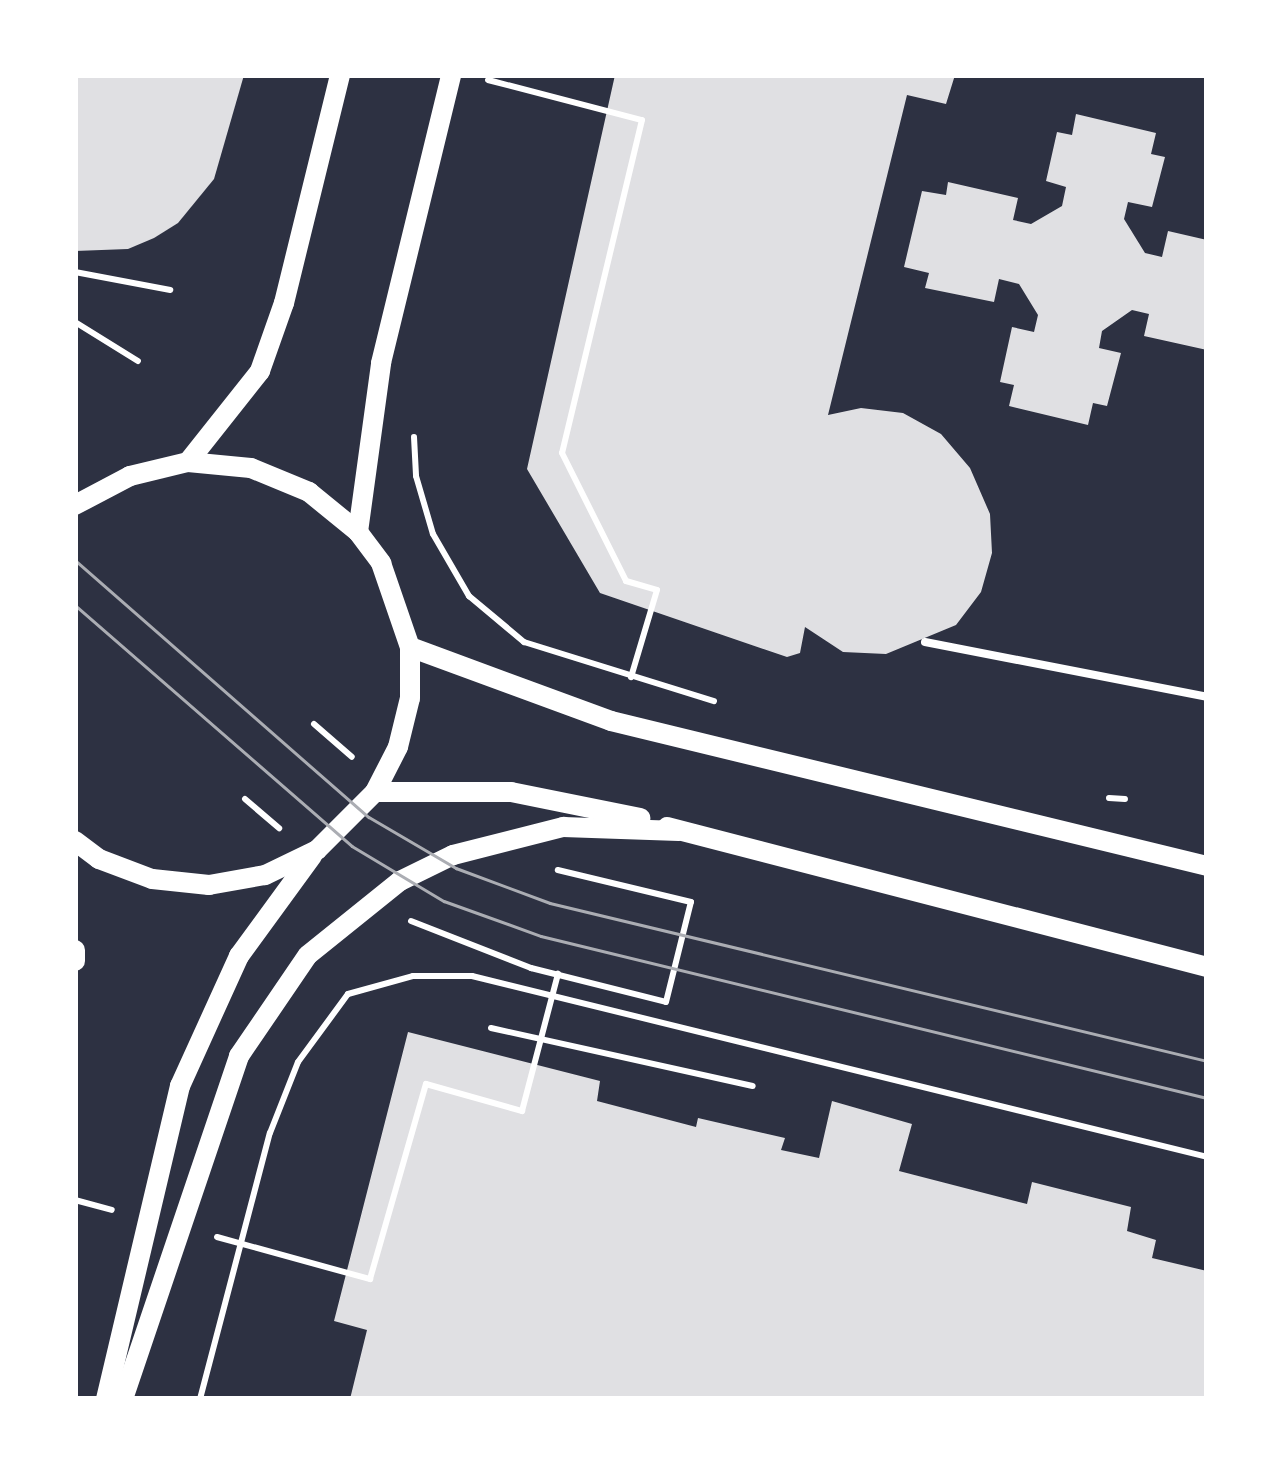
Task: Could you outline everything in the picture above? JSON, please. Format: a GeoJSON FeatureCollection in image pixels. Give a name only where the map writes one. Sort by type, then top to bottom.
{"type":"FeatureCollection","features":[{"type":"Feature","properties":{"kind":"main road"},"geometry":{"type":"LineString","coordinates":[[188,462],[260,371],[284,303],[340,75]]}},
{"type":"Feature","properties":{"kind":"main road"},"geometry":{"type":"LineString","coordinates":[[358,532],[381,364],[451,75]]}},
{"type":"Feature","properties":{"kind":"main road"},"geometry":{"type":"LineString","coordinates":[[75,505],[130,476],[188,462],[250,468],[310,492],[358,532],[399,604],[410,647],[410,698],[398,747],[375,792],[316,850],[240,956],[180,1086],[106,1399]]}},
{"type":"Feature","properties":{"kind":"main road"},"geometry":{"type":"LineString","coordinates":[[410,647],[611,721],[1207,866]]}},
{"type":"Feature","properties":{"kind":"main road"},"geometry":{"type":"LineString","coordinates":[[375,792],[511,792],[568,800],[1207,967]]}},
{"type":"Feature","properties":{"kind":"main road"},"geometry":{"type":"LineString","coordinates":[[124,1399],[239,1056],[308,956],[400,880],[452,855],[563,827],[679,830]]}},
{"type":"Feature","properties":{"kind":"main road"},"geometry":{"type":"LineString","coordinates":[[75,841],[99,859],[152,879],[209,885],[265,875],[316,850]]}},
{"type":"Feature","properties":{"kind":"main road"},"geometry":{"type":"LineString","coordinates":[[75,950],[75,961]]}},
{"type":"Feature","properties":{"kind":"lane"},"geometry":{"type":"LineString","coordinates":[[925,642],[1207,698]]}},
{"type":"Feature","properties":{"kind":"path"},"geometry":{"type":"LineString","coordinates":[[488,94],[493,75]]}},
{"type":"Feature","properties":{"kind":"path"},"geometry":{"type":"LineString","coordinates":[[484,79],[642,120],[562,453],[626,581],[657,590],[649,608]]}},
{"type":"Feature","properties":{"kind":"path"},"geometry":{"type":"LineString","coordinates":[[75,272],[170,290]]}},
{"type":"Feature","properties":{"kind":"path"},"geometry":{"type":"LineString","coordinates":[[75,322],[138,361]]}},
{"type":"Feature","properties":{"kind":"path"},"geometry":{"type":"LineString","coordinates":[[414,427],[416,476],[433,534],[469,596],[524,642],[727,705]]}},
{"type":"Feature","properties":{"kind":"path"},"geometry":{"type":"LineString","coordinates":[[1091,797],[1126,799]]}},
{"type":"Feature","properties":{"kind":"path"},"geometry":{"type":"LineString","coordinates":[[346,1270],[370,1279],[426,1084],[522,1110],[558,974]]}},
{"type":"Feature","properties":{"kind":"path"},"geometry":{"type":"LineString","coordinates":[[200,1399],[270,1132],[298,1062],[348,994],[413,976],[472,976],[1207,1157]]}},
{"type":"Feature","properties":{"kind":"path"},"geometry":{"type":"LineString","coordinates":[[491,1028],[753,1086]]}},
{"type":"Feature","properties":{"kind":"building"},"geometry":{"type":"Polygon","coordinates":[[[75,75],[244,75],[214,179],[178,223],[128,249],[75,251],[75,75]]]}},
{"type":"Feature","properties":{"kind":"building"},"geometry":{"type":"Polygon","coordinates":[[[615,75],[955,75],[946,104],[907,95],[828,415],[861,408],[903,413],[941,434],[970,468],[990,514],[992,553],[981,592],[956,625],[886,654],[843,652],[805,627],[800,653],[787,657],[600,593],[527,469],[615,75]]]}},
{"type":"Feature","properties":{"kind":"building"},"geometry":{"type":"Polygon","coordinates":[[[1076,114],[1156,133],[1151,154],[1165,157],[1152,207],[1128,202],[1124,219],[1145,253],[1162,257],[1168,231],[1207,240],[1207,350],[1144,336],[1149,314],[1132,310],[1102,331],[1099,348],[1121,353],[1107,406],[1093,403],[1088,425],[1009,406],[1014,385],[1000,382],[1012,327],[1034,332],[1038,315],[1019,284],[999,279],[994,302],[925,288],[929,273],[904,267],[922,191],[946,195],[948,182],[1018,198],[1013,220],[1031,224],[1062,206],[1066,187],[1046,181],[1057,132],[1072,135],[1076,114]]]}},
{"type":"Feature","properties":{"kind":"building"},"geometry":{"type":"Polygon","coordinates":[[[408,1032],[600,1081],[597,1101],[696,1127],[698,1118],[785,1138],[781,1150],[819,1158],[832,1101],[912,1124],[899,1171],[1027,1204],[1032,1182],[1131,1207],[1127,1231],[1156,1240],[1152,1258],[1207,1271],[1207,1399],[350,1399],[367,1330],[334,1321],[408,1032]]]}},
{"type":"Feature","properties":{"kind":"tram line"},"geometry":{"type":"LineString","coordinates":[[75,560],[369,817],[456,868],[550,903],[1207,1061]]}},
{"type":"Feature","properties":{"kind":"tram line"},"geometry":{"type":"LineString","coordinates":[[75,605],[352,846],[444,901],[541,936],[1207,1098]]}}]}
